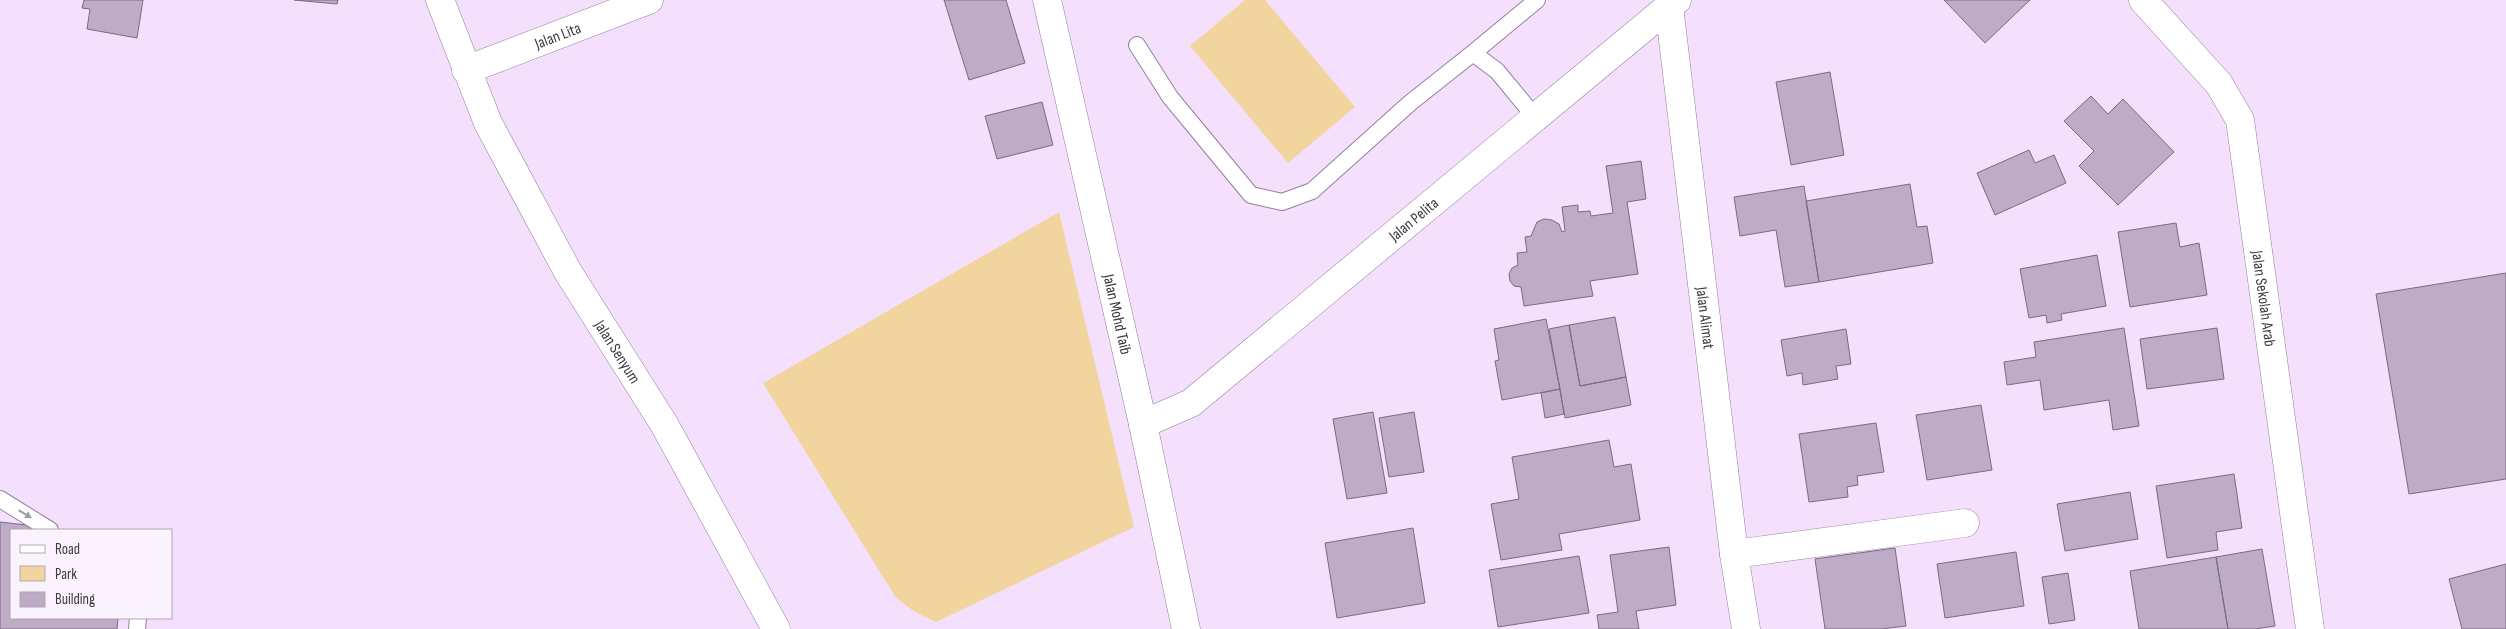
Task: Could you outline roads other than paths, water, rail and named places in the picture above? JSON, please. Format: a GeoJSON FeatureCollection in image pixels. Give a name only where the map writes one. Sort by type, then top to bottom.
{"type":"FeatureCollection","features":[{"type":"Feature","properties":{"kind":"street","name":"Jalan Senyum"},"geometry":{"type":"LineString","coordinates":[[440,0],[488,123],[568,272],[664,424],[776,629]]}},
{"type":"Feature","properties":{"kind":"street","name":"Jalan Lita"},"geometry":{"type":"LineString","coordinates":[[466,70],[649,0]]}},
{"type":"Feature","properties":{"kind":"street","name":"Jalan Mohd Taib"},"geometry":{"type":"LineString","coordinates":[[1046,0],[1143,424],[1186,629]]}},
{"type":"Feature","properties":{"kind":"street","name":"Jalan Sekolah Arab"},"geometry":{"type":"LineString","coordinates":[[2143,0],[2219,84],[2240,120],[2310,629]]}},
{"type":"Feature","properties":{"kind":"street","name":"Jalan Pelita"},"geometry":{"type":"LineString","coordinates":[[1143,424],[1191,403],[1673,3]]}},
{"type":"Feature","properties":{"kind":"street","name":"Jalan Alimat"},"geometry":{"type":"LineString","coordinates":[[1673,3],[1734,554],[1746,629]]}},
{"type":"Feature","properties":{"kind":"street"},"geometry":{"type":"LineString","coordinates":[[1734,554],[1965,523]]}},
{"type":"Feature","properties":{"kind":"lane"},"geometry":{"type":"LineString","coordinates":[[1137,45],[1170,97],[1251,195],[1282,202],[1312,191],[1410,103],[1537,0]]}},
{"type":"Feature","properties":{"kind":"lane"},"geometry":{"type":"LineString","coordinates":[[1473,53],[1497,71],[1535,118]]}},
{"type":"Feature","properties":{"kind":"lane"},"geometry":{"type":"LineString","coordinates":[[0,499],[48,529]]}}]}
